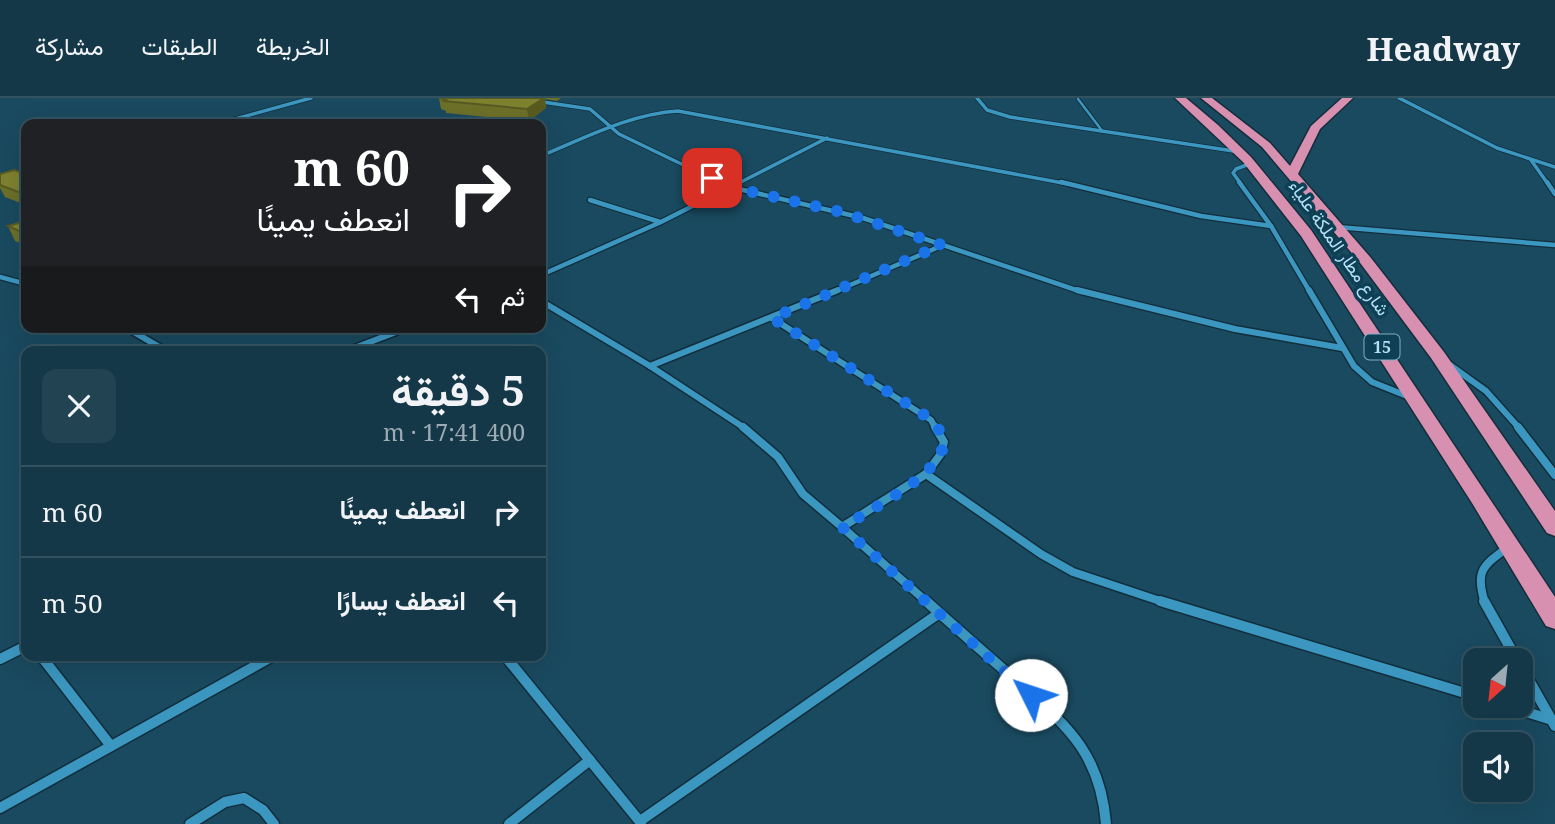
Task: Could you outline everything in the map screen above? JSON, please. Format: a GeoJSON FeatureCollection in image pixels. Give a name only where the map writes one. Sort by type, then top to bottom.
{"type":"FeatureCollection","features":[{"type":"Feature","properties":{"kind":"highway","name":"شارع مطار الملكة علياء"},"geometry":{"type":"LineString","coordinates":[[1180,98],[1205,116],[1247,158],[1348,294],[1555,619]]}},
{"type":"Feature","properties":{"kind":"highway","name":"شارع مطار الملكة علياء"},"geometry":{"type":"LineString","coordinates":[[1206,98],[1266,145],[1402,307],[1555,528]]}},
{"type":"Feature","properties":{"kind":"highway"},"geometry":{"type":"LineString","coordinates":[[1292,174],[1315,128],[1348,98]]}},
{"type":"Feature","properties":{"kind":"street"},"geometry":{"type":"LineString","coordinates":[[235,119],[311,98]]}},
{"type":"Feature","properties":{"kind":"street"},"geometry":{"type":"LineString","coordinates":[[977,98],[987,110],[998,114],[1247,158]]}},
{"type":"Feature","properties":{"kind":"street"},"geometry":{"type":"LineString","coordinates":[[1399,98],[1484,142],[1555,167]]}},
{"type":"Feature","properties":{"kind":"street"},"geometry":{"type":"LineString","coordinates":[[528,101],[590,109],[604,118],[611,129],[635,143],[730,187],[852,215],[1047,282],[1129,304],[1235,329],[1342,348]]}},
{"type":"Feature","properties":{"kind":"street"},"geometry":{"type":"LineString","coordinates":[[546,154],[649,114],[670,111],[1036,176],[1201,216],[1271,226]]}},
{"type":"Feature","properties":{"kind":"street"},"geometry":{"type":"LineString","coordinates":[[546,273],[661,222],[827,138]]}},
{"type":"Feature","properties":{"kind":"street"},"geometry":{"type":"LineString","coordinates":[[1247,158],[1233,173],[1271,226],[1342,348],[1361,374],[1372,382],[1416,400]]}},
{"type":"Feature","properties":{"kind":"street"},"geometry":{"type":"LineString","coordinates":[[1530,160],[1555,194]]}},
{"type":"Feature","properties":{"kind":"street"},"geometry":{"type":"LineString","coordinates":[[590,200],[661,222]]}},
{"type":"Feature","properties":{"kind":"street"},"geometry":{"type":"LineString","coordinates":[[1337,227],[1555,245]]}},
{"type":"Feature","properties":{"kind":"street"},"geometry":{"type":"LineString","coordinates":[[650,366],[772,318],[942,245]]}},
{"type":"Feature","properties":{"kind":"street"},"geometry":{"type":"LineString","coordinates":[[1,278],[21,283]]}},
{"type":"Feature","properties":{"kind":"street"},"geometry":{"type":"LineString","coordinates":[[546,304],[650,366],[768,445],[803,494],[900,576],[938,614],[1069,727],[1093,761],[1103,788],[1106,824]]}},
{"type":"Feature","properties":{"kind":"street"},"geometry":{"type":"LineString","coordinates":[[772,318],[931,420],[944,442],[940,455],[926,474],[842,527]]}},
{"type":"Feature","properties":{"kind":"street"},"geometry":{"type":"LineString","coordinates":[[135,333],[158,346]]}},
{"type":"Feature","properties":{"kind":"street"},"geometry":{"type":"LineString","coordinates":[[360,346],[394,333]]}},
{"type":"Feature","properties":{"kind":"street"},"geometry":{"type":"LineString","coordinates":[[1438,356],[1503,407],[1555,475]]}},
{"type":"Feature","properties":{"kind":"street"},"geometry":{"type":"LineString","coordinates":[[926,474],[1041,554],[1073,572],[1142,596],[1463,692]]}},
{"type":"Feature","properties":{"kind":"street"},"geometry":{"type":"LineString","coordinates":[[1510,546],[1482,568],[1478,580],[1481,595],[1510,648]]}},
{"type":"Feature","properties":{"kind":"street"},"geometry":{"type":"LineString","coordinates":[[509,661],[641,823],[938,614]]}},
{"type":"Feature","properties":{"kind":"street"},"geometry":{"type":"LineString","coordinates":[[0,659],[21,648]]}},
{"type":"Feature","properties":{"kind":"street"},"geometry":{"type":"LineString","coordinates":[[45,661],[111,746]]}},
{"type":"Feature","properties":{"kind":"street"},"geometry":{"type":"LineString","coordinates":[[0,808],[264,661]]}},
{"type":"Feature","properties":{"kind":"street"},"geometry":{"type":"LineString","coordinates":[[1533,687],[1553,723]]}},
{"type":"Feature","properties":{"kind":"street"},"geometry":{"type":"LineString","coordinates":[[1533,716],[1553,723]]}},
{"type":"Feature","properties":{"kind":"street"},"geometry":{"type":"LineString","coordinates":[[509,824],[590,760]]}},
{"type":"Feature","properties":{"kind":"street"},"geometry":{"type":"LineString","coordinates":[[190,824],[234,798],[245,798],[260,804],[274,824]]}},
{"type":"Feature","properties":{"kind":"lane"},"geometry":{"type":"LineString","coordinates":[[1078,99],[1103,132]]}},
{"type":"Feature","properties":{"kind":"building"},"geometry":{"type":"Polygon","coordinates":[[[439,98],[544,98],[527,109],[444,101],[446,100],[439,98]]]}},
{"type":"Feature","properties":{"kind":"building"},"geometry":{"type":"Polygon","coordinates":[[[14,170],[21,172],[21,193],[0,185],[0,174],[14,170]]]}},
{"type":"Feature","properties":{"kind":"building"},"geometry":{"type":"Polygon","coordinates":[[[21,222],[21,232],[8,226],[21,222]]]}},
{"type":"Feature","properties":{"kind":"route"},"geometry":{"type":"LineString","coordinates":[[712,178],[730,187],[863,218],[942,245],[772,318],[915,409],[931,420],[940,431],[944,442],[940,455],[926,474],[842,527],[1031,695]]}}]}
